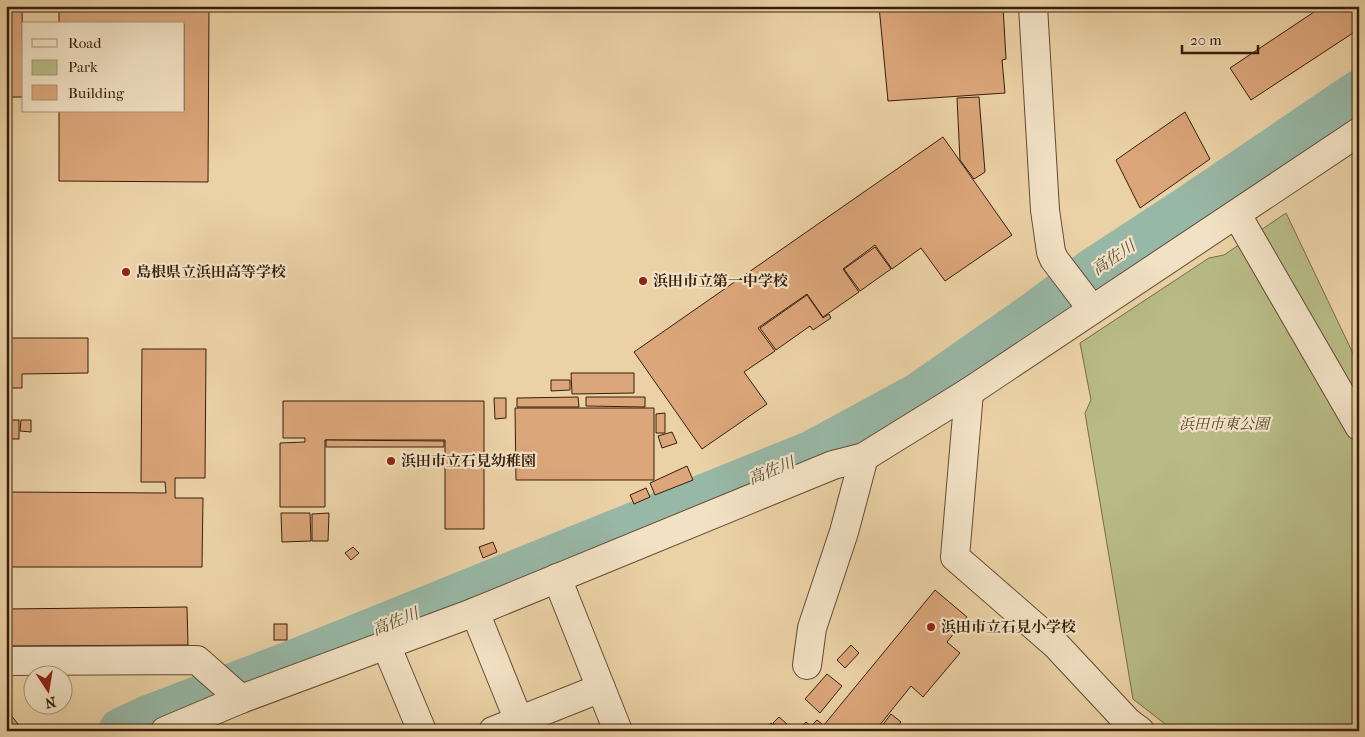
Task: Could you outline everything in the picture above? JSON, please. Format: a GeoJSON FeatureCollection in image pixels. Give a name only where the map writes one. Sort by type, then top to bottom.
{"type":"FeatureCollection","features":[{"type":"Feature","properties":{"kind":"street"},"geometry":{"type":"LineString","coordinates":[[1033,6],[1045,210],[1054,259],[1088,303]]}},
{"type":"Feature","properties":{"kind":"street"},"geometry":{"type":"LineString","coordinates":[[165,731],[238,698],[474,612],[833,465],[864,457],[969,392],[1088,303],[1237,215],[1359,132]]}},
{"type":"Feature","properties":{"kind":"street"},"geometry":{"type":"LineString","coordinates":[[1237,215],[1359,426]]}},
{"type":"Feature","properties":{"kind":"street"},"geometry":{"type":"LineString","coordinates":[[969,392],[955,558],[1056,645],[1128,722],[1140,731]]}},
{"type":"Feature","properties":{"kind":"street"},"geometry":{"type":"LineString","coordinates":[[807,664],[812,628],[844,532],[864,457]]}},
{"type":"Feature","properties":{"kind":"street"},"geometry":{"type":"LineString","coordinates":[[556,578],[618,731]]}},
{"type":"Feature","properties":{"kind":"street"},"geometry":{"type":"LineString","coordinates":[[474,612],[521,726]]}},
{"type":"Feature","properties":{"kind":"street"},"geometry":{"type":"LineString","coordinates":[[386,645],[422,731]]}},
{"type":"Feature","properties":{"kind":"street"},"geometry":{"type":"LineString","coordinates":[[6,661],[197,660],[238,698]]}},
{"type":"Feature","properties":{"kind":"street"},"geometry":{"type":"LineString","coordinates":[[493,731],[521,726],[601,688]]}},
{"type":"Feature","properties":{"kind":"green space","name":"浜田市東公園"},"geometry":{"type":"Polygon","coordinates":[[[1286,213],[1359,366],[1359,731],[1174,731],[1133,699],[1085,413],[1091,400],[1080,343],[1209,258],[1224,255],[1286,213]]]}},
{"type":"Feature","properties":{"kind":"building"},"geometry":{"type":"Polygon","coordinates":[[[6,6],[22,6],[22,97],[6,97],[6,6]]]}},
{"type":"Feature","properties":{"kind":"building"},"geometry":{"type":"Polygon","coordinates":[[[59,6],[209,6],[208,182],[59,181],[59,112],[185,112],[185,22],[59,22],[59,6]]]}},
{"type":"Feature","properties":{"kind":"building"},"geometry":{"type":"Polygon","coordinates":[[[879,6],[1003,6],[1006,59],[1002,60],[1005,93],[888,101],[879,6]]]}},
{"type":"Feature","properties":{"kind":"building"},"geometry":{"type":"Polygon","coordinates":[[[1323,6],[1359,6],[1359,29],[1251,100],[1230,68],[1323,6]]]}},
{"type":"Feature","properties":{"kind":"building"},"geometry":{"type":"Polygon","coordinates":[[[979,97],[985,172],[974,179],[960,160],[957,98],[979,97]]]}},
{"type":"Feature","properties":{"kind":"building"},"geometry":{"type":"Polygon","coordinates":[[[1185,112],[1210,159],[1140,208],[1116,160],[1185,112]]]}},
{"type":"Feature","properties":{"kind":"building"},"geometry":{"type":"Polygon","coordinates":[[[943,137],[1012,235],[945,281],[921,248],[892,269],[875,245],[843,269],[859,292],[823,317],[807,294],[758,328],[775,351],[744,372],[767,404],[702,449],[634,352],[943,137]]]}},
{"type":"Feature","properties":{"kind":"building"},"geometry":{"type":"Polygon","coordinates":[[[875,247],[891,269],[860,291],[844,269],[875,247]]]}},
{"type":"Feature","properties":{"kind":"building"},"geometry":{"type":"Polygon","coordinates":[[[807,295],[823,318],[829,314],[831,318],[813,330],[810,326],[776,350],[760,328],[807,295]]]}},
{"type":"Feature","properties":{"kind":"building"},"geometry":{"type":"Polygon","coordinates":[[[6,338],[88,338],[88,373],[22,374],[22,388],[7,388],[6,400],[6,338]]]}},
{"type":"Feature","properties":{"kind":"building"},"geometry":{"type":"Polygon","coordinates":[[[142,349],[206,349],[205,478],[175,478],[175,498],[203,498],[202,567],[6,567],[6,492],[166,493],[165,482],[141,482],[142,349]]]}},
{"type":"Feature","properties":{"kind":"building"},"geometry":{"type":"Polygon","coordinates":[[[571,373],[634,373],[634,393],[572,394],[571,373]]]}},
{"type":"Feature","properties":{"kind":"building"},"geometry":{"type":"Polygon","coordinates":[[[551,380],[570,380],[570,390],[551,391],[551,380]]]}},
{"type":"Feature","properties":{"kind":"building"},"geometry":{"type":"Polygon","coordinates":[[[578,397],[579,407],[517,407],[517,398],[578,397]]]}},
{"type":"Feature","properties":{"kind":"building"},"geometry":{"type":"Polygon","coordinates":[[[586,397],[645,397],[645,407],[586,406],[586,397]]]}},
{"type":"Feature","properties":{"kind":"building"},"geometry":{"type":"Polygon","coordinates":[[[494,398],[506,398],[506,418],[495,419],[494,398]]]}},
{"type":"Feature","properties":{"kind":"building"},"geometry":{"type":"Polygon","coordinates":[[[283,401],[484,401],[484,529],[445,529],[445,440],[325,440],[325,507],[280,507],[280,443],[305,442],[305,438],[283,438],[283,401]]]}},
{"type":"Feature","properties":{"kind":"building"},"geometry":{"type":"Polygon","coordinates":[[[515,408],[654,408],[654,480],[516,480],[515,408]]]}},
{"type":"Feature","properties":{"kind":"building"},"geometry":{"type":"Polygon","coordinates":[[[665,413],[665,433],[656,433],[656,414],[665,413]]]}},
{"type":"Feature","properties":{"kind":"building"},"geometry":{"type":"Polygon","coordinates":[[[6,420],[19,420],[19,439],[6,439],[6,420]]]}},
{"type":"Feature","properties":{"kind":"building"},"geometry":{"type":"Polygon","coordinates":[[[21,420],[31,420],[31,432],[20,431],[21,420]]]}},
{"type":"Feature","properties":{"kind":"building"},"geometry":{"type":"Polygon","coordinates":[[[672,432],[677,443],[662,448],[658,436],[672,432]]]}},
{"type":"Feature","properties":{"kind":"building"},"geometry":{"type":"Polygon","coordinates":[[[326,440],[444,441],[444,447],[326,447],[326,440]]]}},
{"type":"Feature","properties":{"kind":"building"},"geometry":{"type":"Polygon","coordinates":[[[687,466],[693,480],[655,495],[650,483],[687,466]]]}},
{"type":"Feature","properties":{"kind":"building"},"geometry":{"type":"Polygon","coordinates":[[[646,488],[650,497],[634,504],[630,495],[646,488]]]}},
{"type":"Feature","properties":{"kind":"building"},"geometry":{"type":"Polygon","coordinates":[[[281,513],[310,513],[311,541],[282,542],[281,513]]]}},
{"type":"Feature","properties":{"kind":"building"},"geometry":{"type":"Polygon","coordinates":[[[329,513],[328,541],[312,541],[312,514],[329,513]]]}},
{"type":"Feature","properties":{"kind":"building"},"geometry":{"type":"Polygon","coordinates":[[[493,542],[497,552],[483,558],[479,547],[493,542]]]}},
{"type":"Feature","properties":{"kind":"building"},"geometry":{"type":"Polygon","coordinates":[[[353,547],[359,553],[351,560],[345,553],[353,547]]]}},
{"type":"Feature","properties":{"kind":"building"},"geometry":{"type":"Polygon","coordinates":[[[935,590],[967,617],[947,642],[960,653],[923,697],[911,686],[875,731],[819,731],[935,590]]]}},
{"type":"Feature","properties":{"kind":"building"},"geometry":{"type":"Polygon","coordinates":[[[187,607],[188,645],[6,646],[6,609],[187,607]]]}},
{"type":"Feature","properties":{"kind":"building"},"geometry":{"type":"Polygon","coordinates":[[[274,624],[287,624],[287,640],[274,640],[274,624]]]}},
{"type":"Feature","properties":{"kind":"building"},"geometry":{"type":"Polygon","coordinates":[[[851,645],[859,653],[845,668],[837,660],[851,645]]]}},
{"type":"Feature","properties":{"kind":"building"},"geometry":{"type":"Polygon","coordinates":[[[827,674],[842,686],[820,713],[805,699],[827,674]]]}},
{"type":"Feature","properties":{"kind":"building"},"geometry":{"type":"Polygon","coordinates":[[[6,709],[18,724],[10,731],[6,731],[6,709]]]}},
{"type":"Feature","properties":{"kind":"building"},"geometry":{"type":"Polygon","coordinates":[[[891,714],[901,722],[894,731],[878,731],[891,714]]]}},
{"type":"Feature","properties":{"kind":"building"},"geometry":{"type":"Polygon","coordinates":[[[779,717],[787,724],[781,730],[773,723],[779,717]]]}},
{"type":"Feature","properties":{"kind":"building"},"geometry":{"type":"Polygon","coordinates":[[[817,720],[822,724],[818,730],[812,725],[817,720]]]}},
{"type":"Feature","properties":{"kind":"building"},"geometry":{"type":"Polygon","coordinates":[[[806,722],[816,731],[797,731],[806,722]]]}},
{"type":"Feature","properties":{"kind":"building"},"geometry":{"type":"Polygon","coordinates":[[[771,723],[780,731],[764,731],[771,723]]]}},
{"type":"Feature","properties":{"kind":"waterway","name":"高佐川"},"geometry":{"type":"LineString","coordinates":[[121,731],[146,719],[293,663],[813,453],[918,396],[1037,313],[1093,271],[1359,93]]}},
{"type":"Feature","properties":{"kind":"place","name":"島根県立浜田高等学校"},"geometry":{"type":"Point","coordinates":[126,272]}},
{"type":"Feature","properties":{"kind":"place","name":"浜田市立第一中学校"},"geometry":{"type":"Point","coordinates":[643,281]}},
{"type":"Feature","properties":{"kind":"place","name":"浜田市立石見幼稚園"},"geometry":{"type":"Point","coordinates":[391,461]}},
{"type":"Feature","properties":{"kind":"place","name":"浜田市立石見小学校"},"geometry":{"type":"Point","coordinates":[931,627]}}]}
